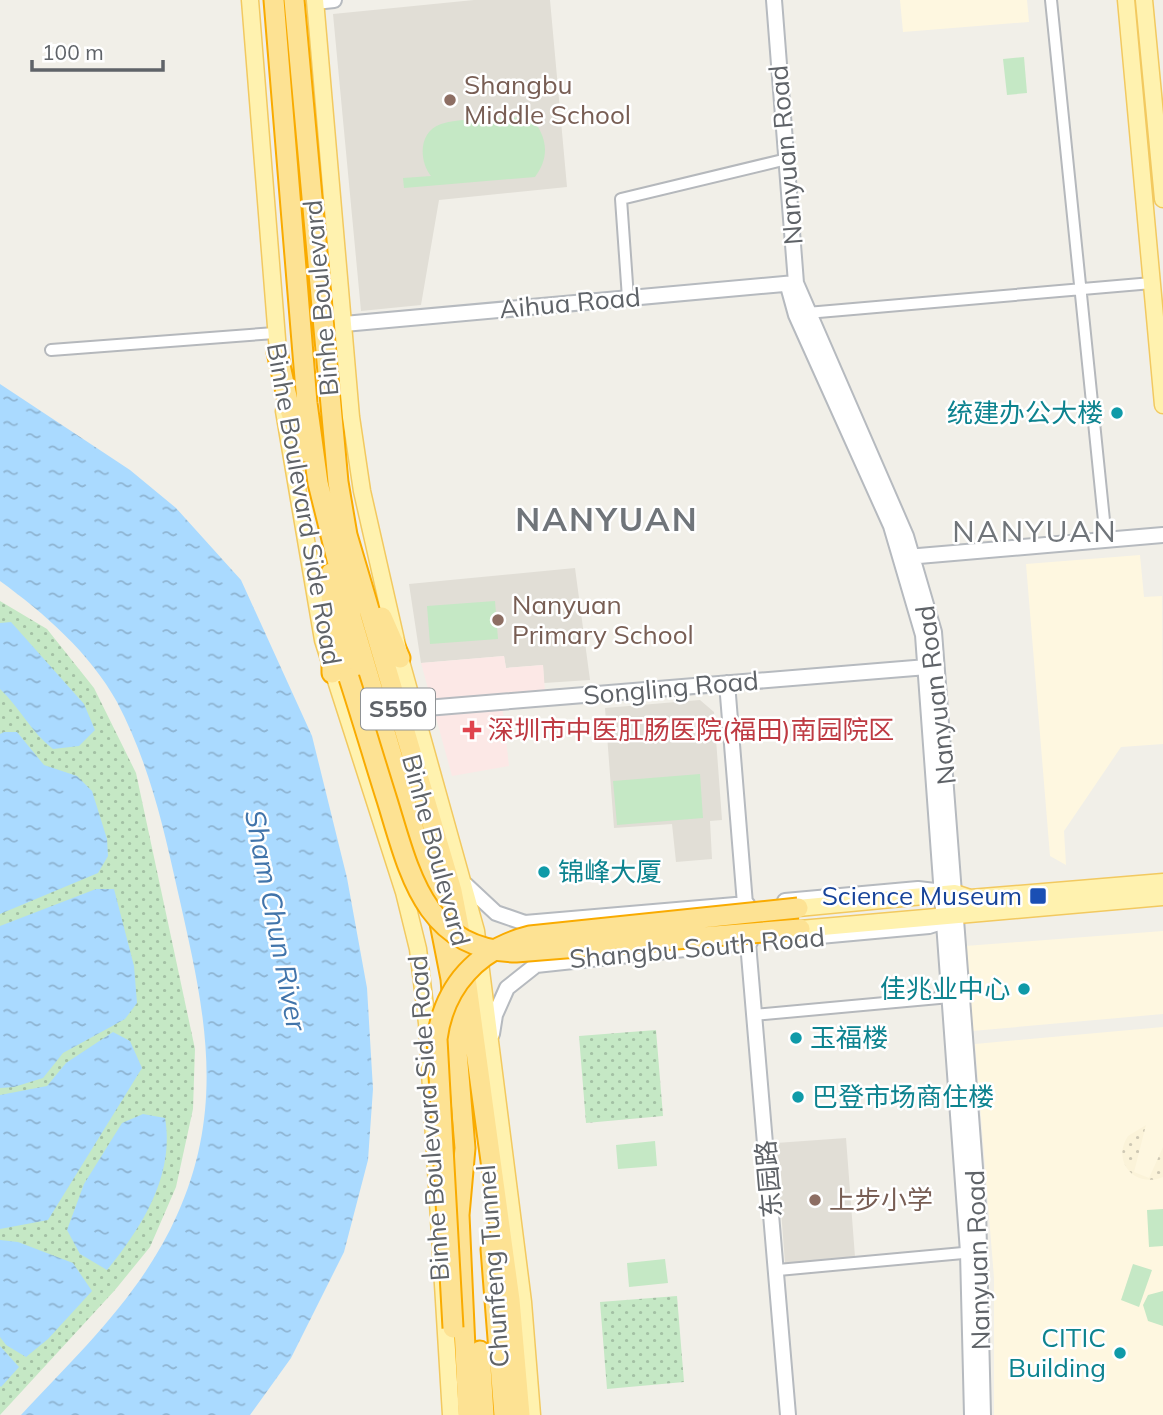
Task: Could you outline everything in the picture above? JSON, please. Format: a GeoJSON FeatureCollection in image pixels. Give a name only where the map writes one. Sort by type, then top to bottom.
{"type":"FeatureCollection","features":[{"type":"Feature","properties":{"kind":"highway","name":"Binhe Boulevard"},"geometry":{"type":"LineString","coordinates":[[274,0],[307,403],[323,512],[338,536],[452,891],[465,963],[510,1300],[520,1415]]}},
{"type":"Feature","properties":{"kind":"highway","name":"Binhe Boulevard"},"geometry":{"type":"LineString","coordinates":[[294,0],[334,445],[338,536],[443,933],[452,979],[465,1148],[459,1215],[468,1415]]}},
{"type":"Feature","properties":{"kind":"highway"},"geometry":{"type":"LineString","coordinates":[[276,342],[290,410],[323,512]]}},
{"type":"Feature","properties":{"kind":"highway"},"geometry":{"type":"LineString","coordinates":[[338,536],[332,592],[340,675],[413,884],[435,918],[456,935],[479,947],[516,953],[800,929]]}},
{"type":"Feature","properties":{"kind":"highway"},"geometry":{"type":"LineString","coordinates":[[338,536],[400,658]]}},
{"type":"Feature","properties":{"kind":"highway"},"geometry":{"type":"LineString","coordinates":[[460,1415],[437,1039],[444,1007],[460,978],[500,946],[530,936],[798,908]]}},
{"type":"Feature","properties":{"kind":"highway","name":"Chunfeng Tunnel"},"geometry":{"type":"LineString","coordinates":[[484,1117],[486,1189],[504,1415]]}},
{"type":"Feature","properties":{"kind":"highway","name":"Chunfeng Tunnel"},"geometry":{"type":"LineString","coordinates":[[465,1148],[484,1415]]}},
{"type":"Feature","properties":{"kind":"main road","name":"Binhe Boulevard Side Road"},"geometry":{"type":"LineString","coordinates":[[250,0],[276,342],[284,411],[323,640],[340,675],[399,874],[418,949],[427,1023],[451,1415]]}},
{"type":"Feature","properties":{"kind":"main road"},"geometry":{"type":"LineString","coordinates":[[1126,0],[1163,405]]}},
{"type":"Feature","properties":{"kind":"main road"},"geometry":{"type":"LineString","coordinates":[[1144,0],[1159,111],[1163,199]]}},
{"type":"Feature","properties":{"kind":"main road"},"geometry":{"type":"LineString","coordinates":[[315,1],[351,417],[362,491],[400,658],[466,885],[478,942],[523,1302],[532,1415]]}},
{"type":"Feature","properties":{"kind":"main road"},"geometry":{"type":"LineString","coordinates":[[1158,892],[1163,874]]}},
{"type":"Feature","properties":{"kind":"main road","name":"Shangbu South Road"},"geometry":{"type":"LineString","coordinates":[[798,908],[949,894],[970,898],[1158,892]]}},
{"type":"Feature","properties":{"kind":"main road","name":"Shangbu South Road"},"geometry":{"type":"LineString","coordinates":[[800,929],[949,917],[1158,892]]}},
{"type":"Feature","properties":{"kind":"street"},"geometry":{"type":"LineString","coordinates":[[315,1],[334,0]]}},
{"type":"Feature","properties":{"kind":"street","name":"Nanyuan Road"},"geometry":{"type":"LineString","coordinates":[[766,0],[783,160]]}},
{"type":"Feature","properties":{"kind":"street","name":"Nanyuan Road"},"geometry":{"type":"LineString","coordinates":[[774,0],[783,160],[796,315],[908,557],[927,667],[949,894]]}},
{"type":"Feature","properties":{"kind":"street"},"geometry":{"type":"LineString","coordinates":[[1051,0],[1106,540]]}},
{"type":"Feature","properties":{"kind":"street"},"geometry":{"type":"LineString","coordinates":[[628,298],[621,199],[783,160]]}},
{"type":"Feature","properties":{"kind":"street"},"geometry":{"type":"LineString","coordinates":[[807,313],[1152,283]]}},
{"type":"Feature","properties":{"kind":"street","name":"Nanyuan Road"},"geometry":{"type":"LineString","coordinates":[[792,284],[807,313],[908,557],[937,657],[949,894],[950,997],[974,1252],[972,1415]]}},
{"type":"Feature","properties":{"kind":"street","name":"Aihua Road"},"geometry":{"type":"LineString","coordinates":[[344,324],[792,284]]}},
{"type":"Feature","properties":{"kind":"street"},"geometry":{"type":"LineString","coordinates":[[51,349],[276,342]]}},
{"type":"Feature","properties":{"kind":"street"},"geometry":{"type":"LineString","coordinates":[[908,557],[1163,535]]}},
{"type":"Feature","properties":{"kind":"street","name":"Songling Road"},"geometry":{"type":"LineString","coordinates":[[414,709],[927,667]]}},
{"type":"Feature","properties":{"kind":"street"},"geometry":{"type":"LineString","coordinates":[[727,683],[745,904]]}},
{"type":"Feature","properties":{"kind":"street","name":"Shangbu South Road"},"geometry":{"type":"LineString","coordinates":[[466,885],[491,909],[508,919],[542,922],[918,888],[949,894]]}},
{"type":"Feature","properties":{"kind":"street","name":"Nanyuan Road"},"geometry":{"type":"LineString","coordinates":[[949,917],[974,1252],[983,1415]]}},
{"type":"Feature","properties":{"kind":"street","name":"Shangbu South Road"},"geometry":{"type":"LineString","coordinates":[[491,1051],[495,1015],[507,988],[525,971],[548,961],[748,943],[949,917]]}},
{"type":"Feature","properties":{"kind":"street"},"geometry":{"type":"LineString","coordinates":[[542,922],[530,928],[525,947],[532,958],[548,961]]}},
{"type":"Feature","properties":{"kind":"street","name":"东园路"},"geometry":{"type":"LineString","coordinates":[[748,943],[778,1270],[788,1415]]}},
{"type":"Feature","properties":{"kind":"street"},"geometry":{"type":"LineString","coordinates":[[754,1015],[950,997]]}},
{"type":"Feature","properties":{"kind":"street"},"geometry":{"type":"LineString","coordinates":[[778,1270],[974,1252]]}},
{"type":"Feature","properties":{"kind":"shaded area","name":"Shangbu Middle School"},"geometry":{"type":"Polygon","coordinates":[[[474,0],[550,0],[567,187],[439,200],[421,305],[361,311],[333,14],[474,0]]]}},
{"type":"Feature","properties":{"kind":"shaded area"},"geometry":{"type":"Polygon","coordinates":[[[900,0],[1027,0],[1029,22],[903,32],[900,0]]]}},
{"type":"Feature","properties":{"kind":"shaded area"},"geometry":{"type":"Polygon","coordinates":[[[1140,555],[1144,597],[1162,596],[1163,744],[1121,747],[1064,831],[1066,865],[1050,856],[1026,564],[1140,555]]]}},
{"type":"Feature","properties":{"kind":"shaded area","name":"Nanyuan Primary School"},"geometry":{"type":"Polygon","coordinates":[[[575,568],[590,680],[544,683],[543,665],[506,668],[504,656],[421,663],[409,584],[575,568]]]}},
{"type":"Feature","properties":{"kind":"shaded area","name":"深圳市中医肛肠医院(福田)南园院区"},"geometry":{"type":"Polygon","coordinates":[[[504,656],[506,668],[543,665],[545,691],[501,695],[509,766],[452,776],[421,663],[504,656]]]}},
{"type":"Feature","properties":{"kind":"shaded area","name":"Nanyuan Primary School"},"geometry":{"type":"Polygon","coordinates":[[[700,700],[714,712],[722,820],[710,821],[712,859],[676,862],[672,824],[614,828],[605,708],[700,700]]]}},
{"type":"Feature","properties":{"kind":"shaded area"},"geometry":{"type":"Polygon","coordinates":[[[1163,931],[1163,1014],[972,1031],[965,946],[1163,931]]]}},
{"type":"Feature","properties":{"kind":"shaded area"},"geometry":{"type":"Polygon","coordinates":[[[1163,1027],[1163,1415],[994,1415],[994,1278],[975,1044],[1163,1027]]]}},
{"type":"Feature","properties":{"kind":"shaded area","name":"上步小学"},"geometry":{"type":"Polygon","coordinates":[[[846,1138],[855,1257],[785,1263],[776,1143],[846,1138]]]}},
{"type":"Feature","properties":{"kind":"green space"},"geometry":{"type":"Polygon","coordinates":[[[1024,57],[1027,93],[1007,95],[1003,59],[1024,57]]]}},
{"type":"Feature","properties":{"kind":"green space"},"geometry":{"type":"Polygon","coordinates":[[[525,117],[534,121],[544,142],[545,156],[535,177],[404,188],[403,178],[431,176],[424,163],[423,147],[433,128],[460,120],[525,117]]]}},
{"type":"Feature","properties":{"kind":"green space"},"geometry":{"type":"Polygon","coordinates":[[[0,601],[47,629],[94,688],[136,773],[195,1049],[193,1109],[176,1187],[150,1247],[115,1290],[0,1415],[0,601]]]}},
{"type":"Feature","properties":{"kind":"green space"},"geometry":{"type":"Polygon","coordinates":[[[495,601],[498,639],[430,644],[427,606],[495,601]]]}},
{"type":"Feature","properties":{"kind":"green space"},"geometry":{"type":"Polygon","coordinates":[[[700,774],[703,818],[617,825],[613,781],[700,774]]]}},
{"type":"Feature","properties":{"kind":"green space"},"geometry":{"type":"Polygon","coordinates":[[[656,1030],[663,1116],[586,1123],[579,1036],[656,1030]]]}},
{"type":"Feature","properties":{"kind":"green space"},"geometry":{"type":"Polygon","coordinates":[[[655,1141],[657,1166],[618,1169],[616,1145],[655,1141]]]}},
{"type":"Feature","properties":{"kind":"green space"},"geometry":{"type":"Polygon","coordinates":[[[1163,1209],[1163,1246],[1149,1247],[1147,1210],[1163,1209]]]}},
{"type":"Feature","properties":{"kind":"green space"},"geometry":{"type":"Polygon","coordinates":[[[665,1259],[668,1283],[629,1287],[627,1263],[665,1259]]]}},
{"type":"Feature","properties":{"kind":"green space"},"geometry":{"type":"Polygon","coordinates":[[[1133,1264],[1152,1270],[1139,1307],[1121,1300],[1133,1264]]]}},
{"type":"Feature","properties":{"kind":"green space"},"geometry":{"type":"Polygon","coordinates":[[[1163,1291],[1163,1326],[1148,1321],[1143,1305],[1148,1295],[1163,1291]]]}},
{"type":"Feature","properties":{"kind":"green space"},"geometry":{"type":"Polygon","coordinates":[[[677,1296],[684,1382],[607,1389],[600,1302],[677,1296]]]}},
{"type":"Feature","properties":{"kind":"sand"},"geometry":{"type":"Polygon","coordinates":[[[1146,1125],[1134,1172],[1149,1178],[1163,1147],[1163,1177],[1153,1180],[1135,1176],[1124,1163],[1122,1155],[1128,1136],[1146,1125]]]}},
{"type":"Feature","properties":{"kind":"water","name":"Sham Chun River"},"geometry":{"type":"Polygon","coordinates":[[[0,384],[130,470],[176,508],[241,580],[312,736],[347,878],[367,988],[373,1089],[368,1160],[344,1252],[291,1358],[250,1415],[21,1415],[128,1297],[163,1244],[193,1173],[202,1132],[206,1052],[195,972],[166,840],[146,770],[128,724],[106,684],[80,651],[49,620],[0,581],[0,384]]]}},
{"type":"Feature","properties":{"kind":"water"},"geometry":{"type":"Polygon","coordinates":[[[11,622],[84,704],[95,730],[79,746],[53,749],[0,689],[0,623],[11,622]]]}},
{"type":"Feature","properties":{"kind":"water"},"geometry":{"type":"Polygon","coordinates":[[[17,732],[44,765],[77,776],[92,791],[107,839],[108,856],[98,873],[0,914],[0,734],[17,732]]]}},
{"type":"Feature","properties":{"kind":"water"},"geometry":{"type":"Polygon","coordinates":[[[96,889],[114,889],[134,966],[137,1003],[125,1019],[63,1053],[43,1078],[14,1087],[0,1088],[0,926],[96,889]]]}},
{"type":"Feature","properties":{"kind":"water"},"geometry":{"type":"Polygon","coordinates":[[[113,1032],[130,1041],[142,1068],[48,1220],[0,1229],[0,1095],[47,1086],[66,1063],[113,1032]]]}},
{"type":"Feature","properties":{"kind":"water"},"geometry":{"type":"Polygon","coordinates":[[[143,1114],[165,1118],[165,1160],[153,1199],[143,1218],[107,1270],[80,1254],[67,1230],[84,1184],[122,1123],[143,1114]]]}},
{"type":"Feature","properties":{"kind":"water"},"geometry":{"type":"Polygon","coordinates":[[[0,1240],[18,1242],[73,1263],[92,1291],[48,1339],[26,1357],[6,1345],[0,1337],[0,1240]]]}},
{"type":"Feature","properties":{"kind":"water"},"geometry":{"type":"Polygon","coordinates":[[[0,1346],[19,1367],[1,1387],[0,1386],[0,1346]]]}},
{"type":"Feature","properties":{"kind":"place","name":"Shangbu Middle School"},"geometry":{"type":"Point","coordinates":[450,100]}},
{"type":"Feature","properties":{"kind":"place","name":"统建办公大楼"},"geometry":{"type":"Point","coordinates":[1117,413]}},
{"type":"Feature","properties":{"kind":"place","name":"Nanyuan Primary School"},"geometry":{"type":"Point","coordinates":[498,620]}},
{"type":"Feature","properties":{"kind":"place","name":"深圳市中医肛肠医院(福田)南园院区"},"geometry":{"type":"Point","coordinates":[472,730]}},
{"type":"Feature","properties":{"kind":"place","name":"锦峰大厦"},"geometry":{"type":"Point","coordinates":[544,872]}},
{"type":"Feature","properties":{"kind":"place","name":"Science Museum"},"geometry":{"type":"Point","coordinates":[1038,896]}},
{"type":"Feature","properties":{"kind":"place","name":"佳兆业中心"},"geometry":{"type":"Point","coordinates":[1024,989]}},
{"type":"Feature","properties":{"kind":"place","name":"玉福楼"},"geometry":{"type":"Point","coordinates":[796,1038]}},
{"type":"Feature","properties":{"kind":"place","name":"巴登市场商住楼"},"geometry":{"type":"Point","coordinates":[798,1097]}},
{"type":"Feature","properties":{"kind":"place","name":"上步小学"},"geometry":{"type":"Point","coordinates":[815,1200]}},
{"type":"Feature","properties":{"kind":"place","name":"CITIC Building"},"geometry":{"type":"Point","coordinates":[1120,1353]}},
{"type":"Feature","properties":{"kind":"district","name":"NANYUAN"},"geometry":{"type":"Point","coordinates":[607,519]}},
{"type":"Feature","properties":{"kind":"district","name":"NANYUAN"},"geometry":{"type":"Point","coordinates":[1035,532]}}]}
